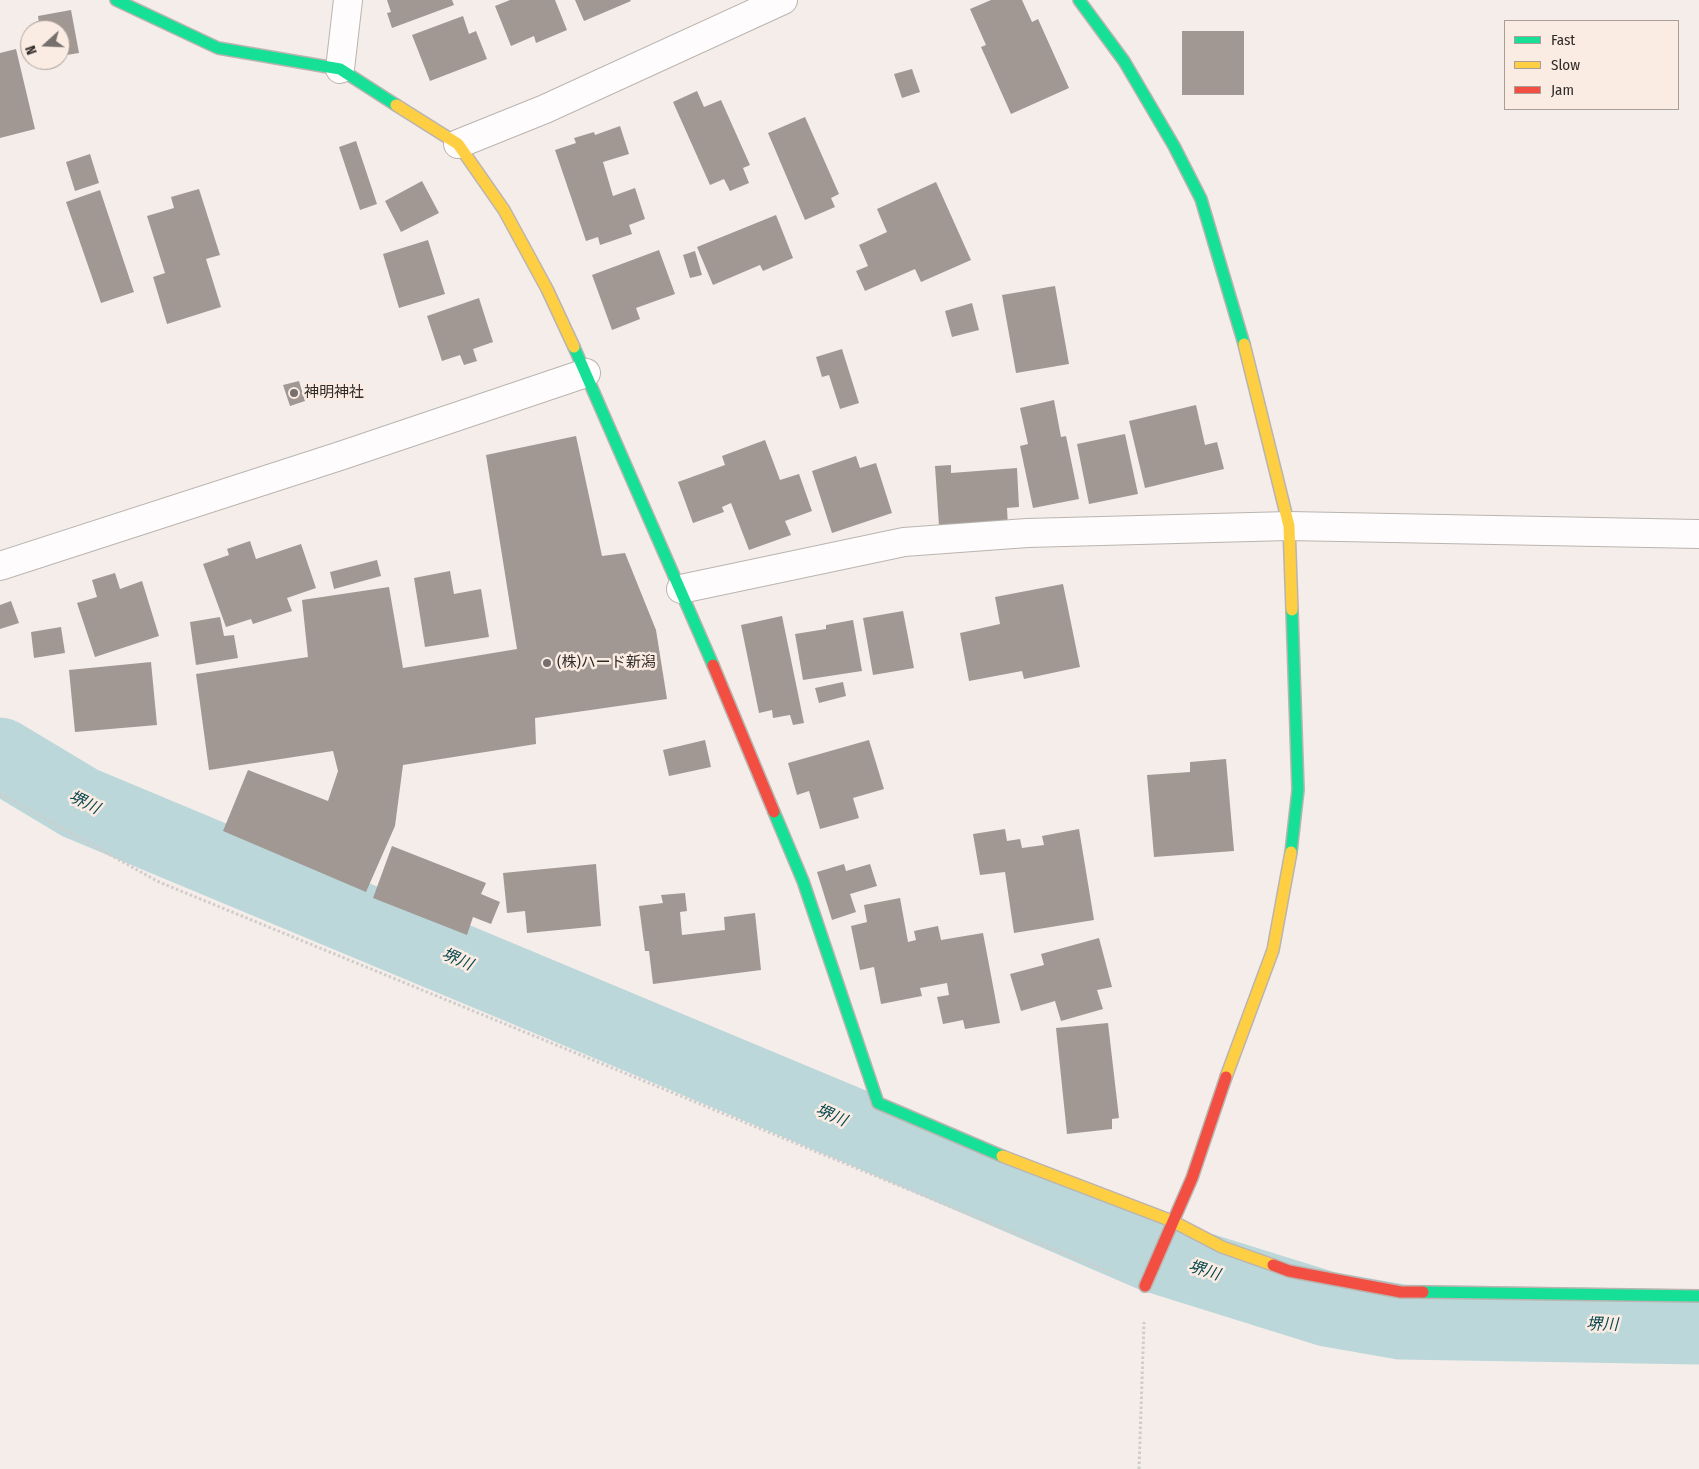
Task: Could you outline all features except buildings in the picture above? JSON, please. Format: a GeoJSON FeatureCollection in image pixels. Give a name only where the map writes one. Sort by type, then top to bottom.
{"type":"FeatureCollection","features":[{"type":"Feature","properties":{"kind":"street"},"geometry":{"type":"LineString","coordinates":[[116,0],[218,48],[340,69],[458,144],[504,210],[547,289],[586,373],[803,881],[878,1103],[1026,1166],[1172,1222],[1222,1247],[1289,1271],[1401,1292],[1699,1296]]}},
{"type":"Feature","properties":{"kind":"street"},"geometry":{"type":"LineString","coordinates":[[340,69],[348,0]]}},
{"type":"Feature","properties":{"kind":"street"},"geometry":{"type":"LineString","coordinates":[[458,144],[545,108],[783,0]]}},
{"type":"Feature","properties":{"kind":"street"},"geometry":{"type":"LineString","coordinates":[[1079,0],[1124,61],[1174,146],[1201,199],[1223,268],[1255,385],[1289,526],[1298,790],[1291,852],[1273,950],[1233,1056],[1192,1178],[1145,1286]]}},
{"type":"Feature","properties":{"kind":"street"},"geometry":{"type":"LineString","coordinates":[[0,566],[331,459],[586,373]]}},
{"type":"Feature","properties":{"kind":"street"},"geometry":{"type":"LineString","coordinates":[[680,590],[904,542],[1027,533],[1289,526],[1699,534]]}},
{"type":"Feature","properties":{"kind":"path"},"geometry":{"type":"LineString","coordinates":[[0,794],[159,882],[1145,1286],[1139,1469]]}},
{"type":"Feature","properties":{"kind":"waterway","name":"堺川"},"geometry":{"type":"LineString","coordinates":[[0,755],[80,803],[873,1134],[1154,1255],[1327,1309],[1401,1322],[1699,1327]]}},
{"type":"Feature","properties":{"kind":"traffic: fast"},"geometry":{"type":"LineString","coordinates":[[116,0],[218,48],[340,69],[396,105]]}},
{"type":"Feature","properties":{"kind":"traffic: fast"},"geometry":{"type":"LineString","coordinates":[[1079,0],[1124,61],[1174,146],[1201,199],[1244,344]]}},
{"type":"Feature","properties":{"kind":"traffic: fast"},"geometry":{"type":"LineString","coordinates":[[574,347],[713,665]]}},
{"type":"Feature","properties":{"kind":"traffic: fast"},"geometry":{"type":"LineString","coordinates":[[1291,852],[1298,790],[1292,610]]}},
{"type":"Feature","properties":{"kind":"traffic: fast"},"geometry":{"type":"LineString","coordinates":[[774,812],[803,881],[878,1103],[1002,1156]]}},
{"type":"Feature","properties":{"kind":"traffic: fast"},"geometry":{"type":"LineString","coordinates":[[1423,1292],[1699,1296]]}},
{"type":"Feature","properties":{"kind":"traffic: slow"},"geometry":{"type":"LineString","coordinates":[[396,105],[458,144],[504,210],[547,289],[574,347]]}},
{"type":"Feature","properties":{"kind":"traffic: slow"},"geometry":{"type":"LineString","coordinates":[[1244,344],[1289,526],[1292,610]]}},
{"type":"Feature","properties":{"kind":"traffic: slow"},"geometry":{"type":"LineString","coordinates":[[1226,1077],[1273,950],[1291,852]]}},
{"type":"Feature","properties":{"kind":"traffic: slow"},"geometry":{"type":"LineString","coordinates":[[1002,1156],[1172,1221],[1222,1247],[1273,1265]]}},
{"type":"Feature","properties":{"kind":"traffic: jam"},"geometry":{"type":"LineString","coordinates":[[713,665],[774,812]]}},
{"type":"Feature","properties":{"kind":"traffic: jam"},"geometry":{"type":"LineString","coordinates":[[1145,1286],[1192,1178],[1226,1077]]}},
{"type":"Feature","properties":{"kind":"traffic: jam"},"geometry":{"type":"LineString","coordinates":[[1273,1265],[1289,1271],[1401,1292],[1423,1292]]}},
{"type":"Feature","properties":{"kind":"place","name":"神明神社"},"geometry":{"type":"Point","coordinates":[294,393]}},
{"type":"Feature","properties":{"kind":"place","name":"(株)ハード新潟"},"geometry":{"type":"Point","coordinates":[547,663]}}]}
